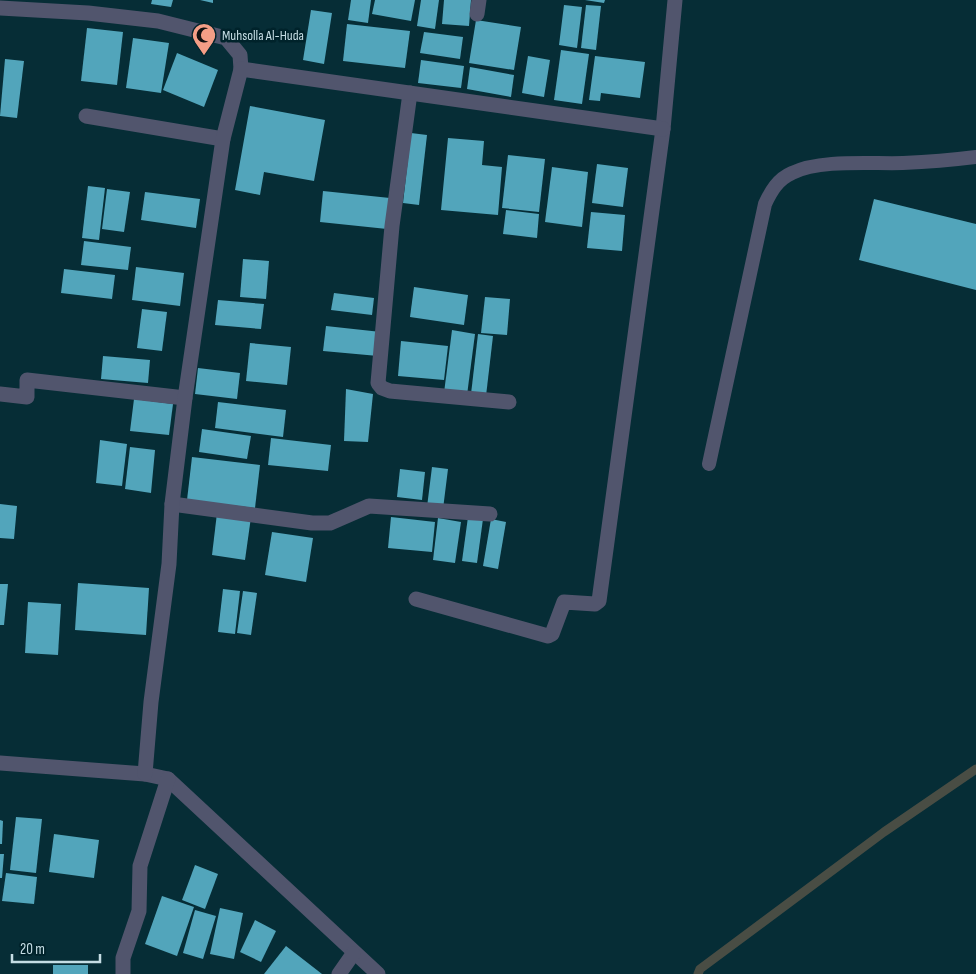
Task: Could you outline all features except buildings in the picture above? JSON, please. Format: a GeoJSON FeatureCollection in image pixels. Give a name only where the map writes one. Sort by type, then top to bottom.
{"type":"FeatureCollection","features":[{"type":"Feature","properties":{"kind":"street"},"geometry":{"type":"LineString","coordinates":[[416,599],[548,636],[552,634],[564,602],[595,604],[599,601],[663,129],[675,0]]}},
{"type":"Feature","properties":{"kind":"street"},"geometry":{"type":"LineString","coordinates":[[0,8],[88,13],[158,21],[226,38],[240,55],[241,69],[223,139],[185,398],[172,504],[169,564],[151,702],[145,774]]}},
{"type":"Feature","properties":{"kind":"street"},"geometry":{"type":"LineString","coordinates":[[241,69],[663,129]]}},
{"type":"Feature","properties":{"kind":"street"},"geometry":{"type":"LineString","coordinates":[[410,93],[392,226],[378,383],[382,388],[390,391],[508,402]]}},
{"type":"Feature","properties":{"kind":"street"},"geometry":{"type":"LineString","coordinates":[[86,116],[223,139]]}},
{"type":"Feature","properties":{"kind":"street"},"geometry":{"type":"LineString","coordinates":[[0,394],[27,397],[27,380],[185,398]]}},
{"type":"Feature","properties":{"kind":"street"},"geometry":{"type":"LineString","coordinates":[[172,504],[312,523],[330,523],[370,506],[490,514]]}},
{"type":"Feature","properties":{"kind":"street"},"geometry":{"type":"LineString","coordinates":[[0,762],[145,774],[168,779],[353,954],[378,974]]}},
{"type":"Feature","properties":{"kind":"street"},"geometry":{"type":"LineString","coordinates":[[123,974],[123,958],[138,911],[140,866],[168,779]]}},
{"type":"Feature","properties":{"kind":"street"},"geometry":{"type":"LineString","coordinates":[[339,974],[353,954]]}},
{"type":"Feature","properties":{"kind":"lane"},"geometry":{"type":"LineString","coordinates":[[709,464],[766,204],[771,190],[791,173],[804,169],[845,163],[903,163],[976,157]]}},
{"type":"Feature","properties":{"kind":"waterway"},"geometry":{"type":"LineString","coordinates":[[698,974],[700,969],[884,832],[976,769]]}},
{"type":"Feature","properties":{"kind":"place","name":"Muhsolla Al-Huda"},"geometry":{"type":"Point","coordinates":[204,56]}}]}
